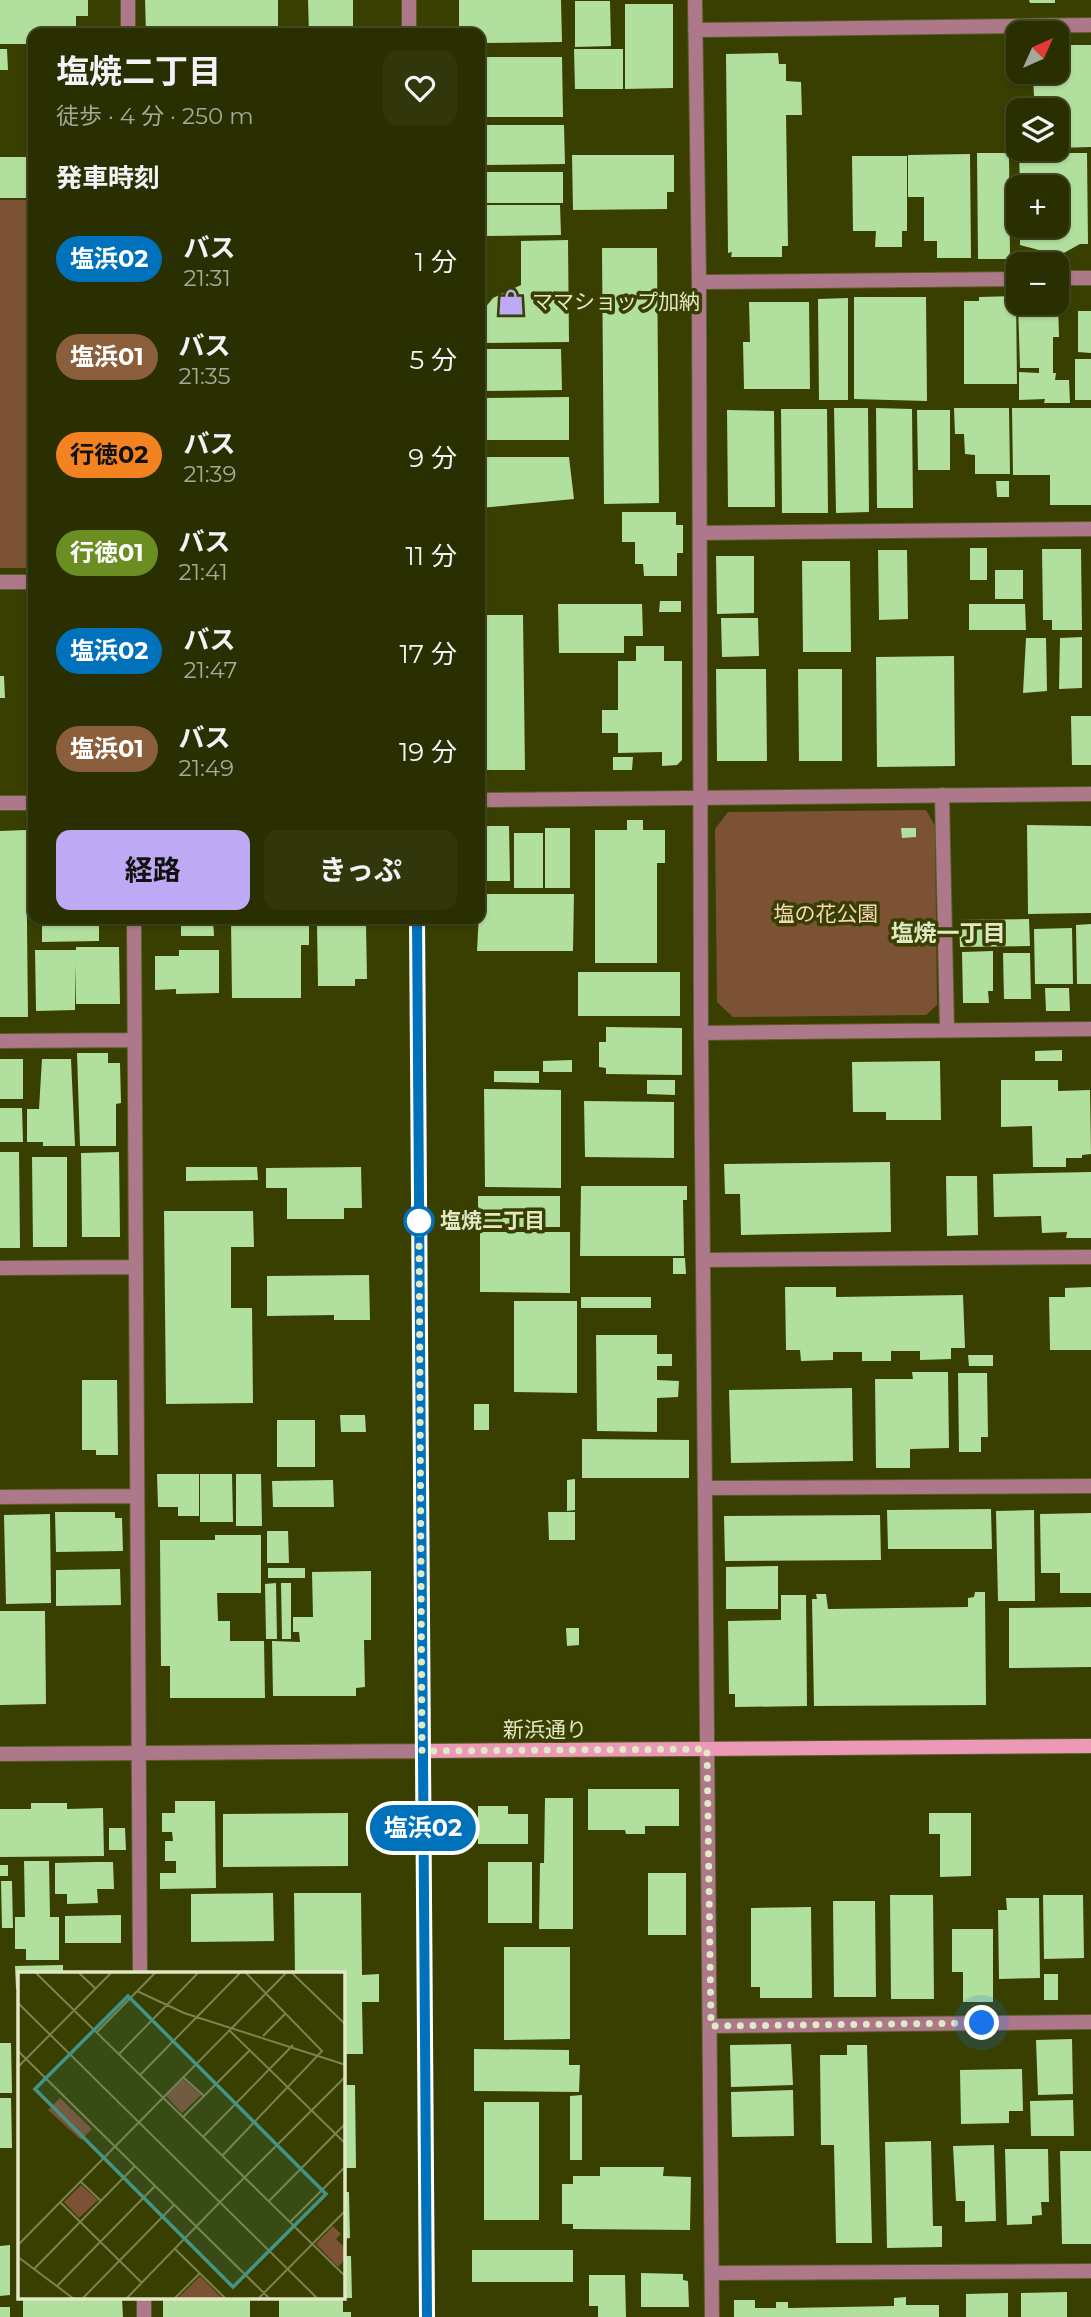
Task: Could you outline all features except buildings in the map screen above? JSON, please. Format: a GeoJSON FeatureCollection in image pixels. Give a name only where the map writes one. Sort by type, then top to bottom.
{"type":"FeatureCollection","features":[{"type":"Feature","properties":{"kind":"main road","name":"新浜通り"},"geometry":{"type":"LineString","coordinates":[[422,1751],[1091,1746]]}},
{"type":"Feature","properties":{"kind":"street"},"geometry":{"type":"LineString","coordinates":[[128,0],[128,28]]}},
{"type":"Feature","properties":{"kind":"street"},"geometry":{"type":"LineString","coordinates":[[409,0],[409,28]]}},
{"type":"Feature","properties":{"kind":"street"},"geometry":{"type":"LineString","coordinates":[[695,0],[712,2317]]}},
{"type":"Feature","properties":{"kind":"street"},"geometry":{"type":"LineString","coordinates":[[695,30],[1091,25]]}},
{"type":"Feature","properties":{"kind":"street"},"geometry":{"type":"LineString","coordinates":[[699,282],[1006,278]]}},
{"type":"Feature","properties":{"kind":"street"},"geometry":{"type":"LineString","coordinates":[[1069,278],[1091,278]]}},
{"type":"Feature","properties":{"kind":"street"},"geometry":{"type":"LineString","coordinates":[[700,533],[1091,529]]}},
{"type":"Feature","properties":{"kind":"street"},"geometry":{"type":"LineString","coordinates":[[0,582],[28,582]]}},
{"type":"Feature","properties":{"kind":"street"},"geometry":{"type":"LineString","coordinates":[[485,800],[1091,794]]}},
{"type":"Feature","properties":{"kind":"street"},"geometry":{"type":"LineString","coordinates":[[942,795],[947,1030]]}},
{"type":"Feature","properties":{"kind":"street"},"geometry":{"type":"LineString","coordinates":[[0,803],[28,803]]}},
{"type":"Feature","properties":{"kind":"street"},"geometry":{"type":"LineString","coordinates":[[134,924],[140,1972]]}},
{"type":"Feature","properties":{"kind":"street"},"geometry":{"type":"LineString","coordinates":[[417,924],[427,2317]]}},
{"type":"Feature","properties":{"kind":"street"},"geometry":{"type":"LineString","coordinates":[[701,1033],[1091,1029]]}},
{"type":"Feature","properties":{"kind":"street"},"geometry":{"type":"LineString","coordinates":[[0,1041],[135,1040]]}},
{"type":"Feature","properties":{"kind":"street"},"geometry":{"type":"LineString","coordinates":[[703,1260],[1091,1257]]}},
{"type":"Feature","properties":{"kind":"street"},"geometry":{"type":"LineString","coordinates":[[0,1268],[135,1267]]}},
{"type":"Feature","properties":{"kind":"street"},"geometry":{"type":"LineString","coordinates":[[705,1488],[1091,1486]]}},
{"type":"Feature","properties":{"kind":"street"},"geometry":{"type":"LineString","coordinates":[[0,1497],[137,1496]]}},
{"type":"Feature","properties":{"kind":"street","name":"新浜通り"},"geometry":{"type":"LineString","coordinates":[[0,1754],[422,1751]]}},
{"type":"Feature","properties":{"kind":"street"},"geometry":{"type":"LineString","coordinates":[[711,2026],[1091,2022]]}},
{"type":"Feature","properties":{"kind":"street"},"geometry":{"type":"LineString","coordinates":[[712,2273],[1091,2271]]}},
{"type":"Feature","properties":{"kind":"green space"},"geometry":{"type":"Polygon","coordinates":[[[0,200],[28,200],[28,568],[0,568],[0,200]]]}},
{"type":"Feature","properties":{"kind":"green space","name":"塩の花公園"},"geometry":{"type":"Polygon","coordinates":[[[926,810],[935,826],[937,1005],[926,1015],[733,1017],[717,1002],[715,829],[728,812],[926,810]]]}},
{"type":"Feature","properties":{"kind":"bus line","name":"塩浜02"},"geometry":{"type":"LineString","coordinates":[[417,924],[427,2317]]}},
{"type":"Feature","properties":{"kind":"place","name":"ママショップ加納"},"geometry":{"type":"Point","coordinates":[511,302]}},
{"type":"Feature","properties":{"kind":"place","name":"塩焼二丁目"},"geometry":{"type":"Point","coordinates":[419,1221]}},
{"type":"Feature","properties":{"kind":"district","name":"塩焼一丁目"},"geometry":{"type":"Point","coordinates":[948,933]}},
{"type":"Feature","properties":{"kind":"route"},"geometry":{"type":"LineString","coordinates":[[419,1221],[422,1751],[707,1749],[711,2026],[982,2023]]}}]}
